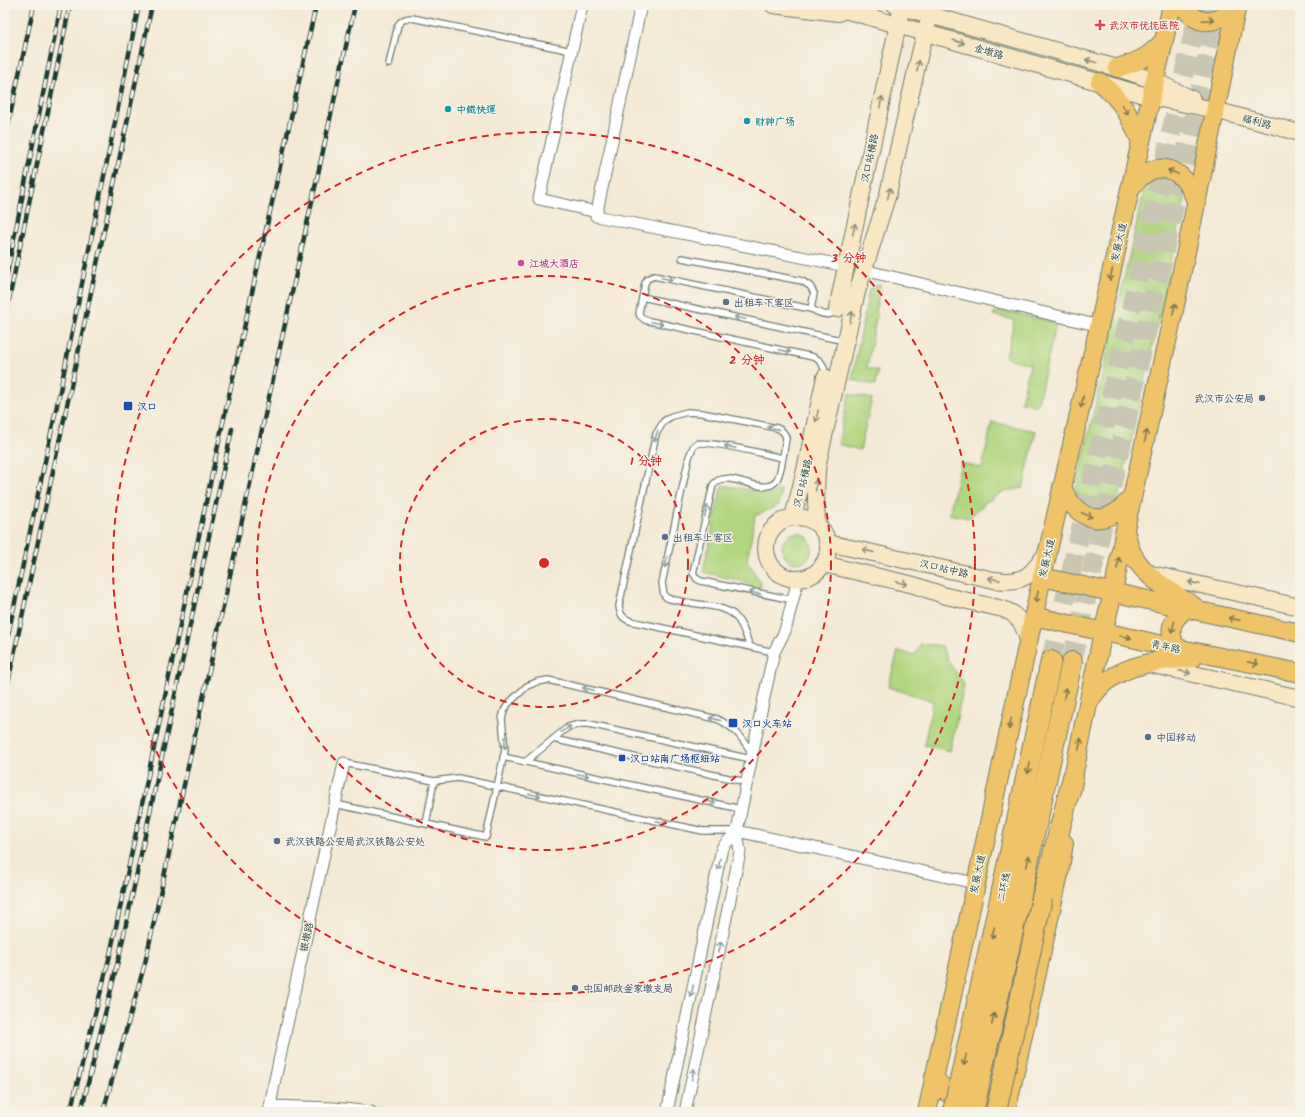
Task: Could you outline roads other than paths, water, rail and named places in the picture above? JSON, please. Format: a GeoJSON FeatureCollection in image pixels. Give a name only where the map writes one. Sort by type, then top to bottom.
{"type":"FeatureCollection","features":[{"type":"Feature","properties":{"kind":"highway","name":"二环线"},"geometry":{"type":"LineString","coordinates":[[973,1112],[1051,661]]}},
{"type":"Feature","properties":{"kind":"highway","name":"二环线"},"geometry":{"type":"LineString","coordinates":[[953,1112],[1072,662]]}},
{"type":"Feature","properties":{"kind":"highway"},"geometry":{"type":"LineString","coordinates":[[996,1112],[1042,898],[1073,777]]}},
{"type":"Feature","properties":{"kind":"main road"},"geometry":{"type":"LineString","coordinates":[[773,5],[863,16]]}},
{"type":"Feature","properties":{"kind":"main road","name":"金墩路"},"geometry":{"type":"LineString","coordinates":[[827,5],[1100,82],[1153,89]]}},
{"type":"Feature","properties":{"kind":"main road","name":"发展大道"},"geometry":{"type":"LineString","coordinates":[[927,1112],[1028,638],[1172,5]]}},
{"type":"Feature","properties":{"kind":"main road"},"geometry":{"type":"LineString","coordinates":[[1183,5],[1192,16],[1207,22],[1221,18],[1236,5]]}},
{"type":"Feature","properties":{"kind":"main road"},"geometry":{"type":"LineString","coordinates":[[1006,1112],[1059,874],[1073,777],[1103,632],[1113,593],[1125,529],[1174,310],[1236,5]]}},
{"type":"Feature","properties":{"kind":"main road","name":"金墩路"},"geometry":{"type":"LineString","coordinates":[[898,6],[1117,68],[1153,89]]}},
{"type":"Feature","properties":{"kind":"main road","name":"汉口站横路"},"geometry":{"type":"LineString","coordinates":[[837,309],[897,25],[898,6]]}},
{"type":"Feature","properties":{"kind":"main road"},"geometry":{"type":"LineString","coordinates":[[817,524],[816,489],[818,464],[857,292],[888,194],[930,15]]}},
{"type":"Feature","properties":{"kind":"main road"},"geometry":{"type":"LineString","coordinates":[[1117,68],[1141,60],[1149,55],[1164,40]]}},
{"type":"Feature","properties":{"kind":"main road"},"geometry":{"type":"LineString","coordinates":[[1100,82],[1112,92],[1126,110],[1141,142]]}},
{"type":"Feature","properties":{"kind":"main road","name":"福利路"},"geometry":{"type":"LineString","coordinates":[[1153,89],[1215,110],[1300,133]]}},
{"type":"Feature","properties":{"kind":"main road"},"geometry":{"type":"LineString","coordinates":[[1130,188],[1144,174],[1152,170],[1163,168],[1180,175],[1187,183],[1196,201]]}},
{"type":"Feature","properties":{"kind":"main road","name":"汉口站横路"},"geometry":{"type":"LineString","coordinates":[[793,518],[806,470],[825,377]]}},
{"type":"Feature","properties":{"kind":"main road"},"geometry":{"type":"LineString","coordinates":[[1062,487],[1073,506],[1090,518],[1109,516],[1118,511],[1133,495]]}},
{"type":"Feature","properties":{"kind":"main road"},"geometry":{"type":"LineString","coordinates":[[801,517],[817,524],[822,529],[828,543],[828,550],[823,564],[813,574],[798,579],[782,575],[775,570],[767,555],[767,546],[768,538],[778,524],[785,520],[801,517]]}},
{"type":"Feature","properties":{"kind":"main road"},"geometry":{"type":"LineString","coordinates":[[1125,529],[1130,547],[1137,561],[1147,573],[1204,613]]}},
{"type":"Feature","properties":{"kind":"main road","name":"汉口站中路"},"geometry":{"type":"LineString","coordinates":[[828,543],[994,580],[1009,582],[1020,580],[1030,574],[1048,550]]}},
{"type":"Feature","properties":{"kind":"main road"},"geometry":{"type":"LineString","coordinates":[[823,564],[914,585],[946,596],[1003,609],[1012,613],[1021,622],[1028,638]]}},
{"type":"Feature","properties":{"kind":"main road"},"geometry":{"type":"LineString","coordinates":[[1147,573],[1300,608]]}},
{"type":"Feature","properties":{"kind":"main road"},"geometry":{"type":"LineString","coordinates":[[1042,577],[1300,633]]}},
{"type":"Feature","properties":{"kind":"main road"},"geometry":{"type":"LineString","coordinates":[[1176,648],[1171,631],[1172,624],[1185,609]]}},
{"type":"Feature","properties":{"kind":"main road","name":"青年路"},"geometry":{"type":"LineString","coordinates":[[1033,616],[1176,648],[1300,673]]}},
{"type":"Feature","properties":{"kind":"main road"},"geometry":{"type":"LineString","coordinates":[[1089,700],[1103,684],[1115,675],[1128,669],[1167,660],[1217,656]]}},
{"type":"Feature","properties":{"kind":"main road"},"geometry":{"type":"LineString","coordinates":[[1148,664],[1300,698]]}},
{"type":"Feature","properties":{"kind":"main road"},"geometry":{"type":"LineString","coordinates":[[934,1077],[944,1090],[954,1097],[967,1102],[983,1102],[1011,1093]]}},
{"type":"Feature","properties":{"kind":"street"},"geometry":{"type":"LineString","coordinates":[[582,5],[539,199],[597,212]]}},
{"type":"Feature","properties":{"kind":"street"},"geometry":{"type":"LineString","coordinates":[[641,5],[596,216],[846,266]]}},
{"type":"Feature","properties":{"kind":"street"},"geometry":{"type":"LineString","coordinates":[[863,270],[1100,326]]}},
{"type":"Feature","properties":{"kind":"street"},"geometry":{"type":"LineString","coordinates":[[685,1112],[740,852],[737,831],[746,782],[774,652],[785,631],[798,579]]}},
{"type":"Feature","properties":{"kind":"street","name":"银墩路"},"geometry":{"type":"LineString","coordinates":[[270,1109],[344,763]]}},
{"type":"Feature","properties":{"kind":"street"},"geometry":{"type":"LineString","coordinates":[[737,831],[975,883]]}},
{"type":"Feature","properties":{"kind":"street"},"geometry":{"type":"LineString","coordinates":[[667,1112],[722,848],[737,831]]}},
{"type":"Feature","properties":{"kind":"street"},"geometry":{"type":"LineString","coordinates":[[270,1109],[334,1108],[371,1112]]}},
{"type":"Feature","properties":{"kind":"lane"},"geometry":{"type":"LineString","coordinates":[[389,64],[398,25],[406,18],[572,51]]}},
{"type":"Feature","properties":{"kind":"lane"},"geometry":{"type":"LineString","coordinates":[[682,258],[802,281],[810,286],[814,293],[811,309]]}},
{"type":"Feature","properties":{"kind":"lane"},"geometry":{"type":"LineString","coordinates":[[825,377],[823,365],[813,357],[645,320],[639,313],[645,283],[651,276],[811,309],[822,314],[830,315],[837,309]]}},
{"type":"Feature","properties":{"kind":"lane"},"geometry":{"type":"LineString","coordinates":[[642,297],[846,341]]}},
{"type":"Feature","properties":{"kind":"lane"},"geometry":{"type":"LineString","coordinates":[[774,652],[630,621],[624,618],[620,613],[619,606],[656,434],[664,421],[679,413],[695,412],[777,428],[784,432],[786,438],[777,481],[770,486],[766,486],[725,479],[716,481],[711,490],[693,573],[697,579],[701,581],[793,600]]}},
{"type":"Feature","properties":{"kind":"lane"},"geometry":{"type":"LineString","coordinates":[[750,647],[740,623],[733,613],[723,609],[667,598],[664,595],[662,583],[689,457],[694,446],[697,443],[712,443],[782,458]]}},
{"type":"Feature","properties":{"kind":"lane"},"geometry":{"type":"LineString","coordinates":[[335,804],[486,837],[504,757],[505,743],[502,719],[504,711],[508,704],[527,686],[548,680],[717,719],[725,723],[740,735],[752,757]]}},
{"type":"Feature","properties":{"kind":"lane"},"geometry":{"type":"LineString","coordinates":[[525,762],[568,726],[580,724],[589,724],[752,757]]}},
{"type":"Feature","properties":{"kind":"lane"},"geometry":{"type":"LineString","coordinates":[[553,739],[746,782]]}},
{"type":"Feature","properties":{"kind":"lane"},"geometry":{"type":"LineString","coordinates":[[504,757],[741,809]]}},
{"type":"Feature","properties":{"kind":"lane"},"geometry":{"type":"LineString","coordinates":[[344,763],[434,782],[458,778],[704,831],[737,831]]}},
{"type":"Feature","properties":{"kind":"lane"},"geometry":{"type":"LineString","coordinates":[[426,824],[434,782]]}},
{"type":"Feature","properties":{"kind":"tunnel"},"geometry":{"type":"LineString","coordinates":[[1051,661],[1200,5]]}},
{"type":"Feature","properties":{"kind":"tunnel"},"geometry":{"type":"LineString","coordinates":[[1072,662],[1219,5]]}},
{"type":"Feature","properties":{"kind":"railway"},"geometry":{"type":"LineString","coordinates":[[5,139],[34,5]]}},
{"type":"Feature","properties":{"kind":"railway"},"geometry":{"type":"LineString","coordinates":[[5,283],[61,5]]}},
{"type":"Feature","properties":{"kind":"railway"},"geometry":{"type":"LineString","coordinates":[[5,319],[70,5]]}},
{"type":"Feature","properties":{"kind":"railway"},"geometry":{"type":"LineString","coordinates":[[5,649],[60,391],[139,5]]}},
{"type":"Feature","properties":{"kind":"railway"},"geometry":{"type":"LineString","coordinates":[[5,697],[152,5]]}},
{"type":"Feature","properties":{"kind":"railway"},"geometry":{"type":"LineString","coordinates":[[70,1112],[110,955],[222,427],[316,5]]}},
{"type":"Feature","properties":{"kind":"railway"},"geometry":{"type":"LineString","coordinates":[[103,1112],[145,963],[355,5]]}},
{"type":"Feature","properties":{"kind":"railway"},"geometry":{"type":"LineString","coordinates":[[81,1112],[119,957],[232,429]]}},
{"type":"Feature","properties":{"kind":"place","name":"武汉市优抚医院"},"geometry":{"type":"Point","coordinates":[1100,25]}},
{"type":"Feature","properties":{"kind":"place","name":"中鐵快運"},"geometry":{"type":"Point","coordinates":[448,109]}},
{"type":"Feature","properties":{"kind":"place","name":"财神广场"},"geometry":{"type":"Point","coordinates":[747,121]}},
{"type":"Feature","properties":{"kind":"place","name":"江城大酒店"},"geometry":{"type":"Point","coordinates":[521,263]}},
{"type":"Feature","properties":{"kind":"place","name":"出租车下客区"},"geometry":{"type":"Point","coordinates":[726,302]}},
{"type":"Feature","properties":{"kind":"place","name":"武汉市公安局"},"geometry":{"type":"Point","coordinates":[1262,398]}},
{"type":"Feature","properties":{"kind":"place","name":"汉口"},"geometry":{"type":"Point","coordinates":[128,406]}},
{"type":"Feature","properties":{"kind":"place","name":"出租车上客区"},"geometry":{"type":"Point","coordinates":[665,537]}},
{"type":"Feature","properties":{"kind":"place","name":"汉口火车站"},"geometry":{"type":"Point","coordinates":[733,723]}},
{"type":"Feature","properties":{"kind":"place","name":"中国移动"},"geometry":{"type":"Point","coordinates":[1148,737]}},
{"type":"Feature","properties":{"kind":"place","name":"汉口站南广场枢纽站"},"geometry":{"type":"Point","coordinates":[622,758]}},
{"type":"Feature","properties":{"kind":"place","name":"武汉铁路公安局武汉铁路公安处"},"geometry":{"type":"Point","coordinates":[277,841]}},
{"type":"Feature","properties":{"kind":"place","name":"中国邮政金家墩支局"},"geometry":{"type":"Point","coordinates":[575,988]}}]}
